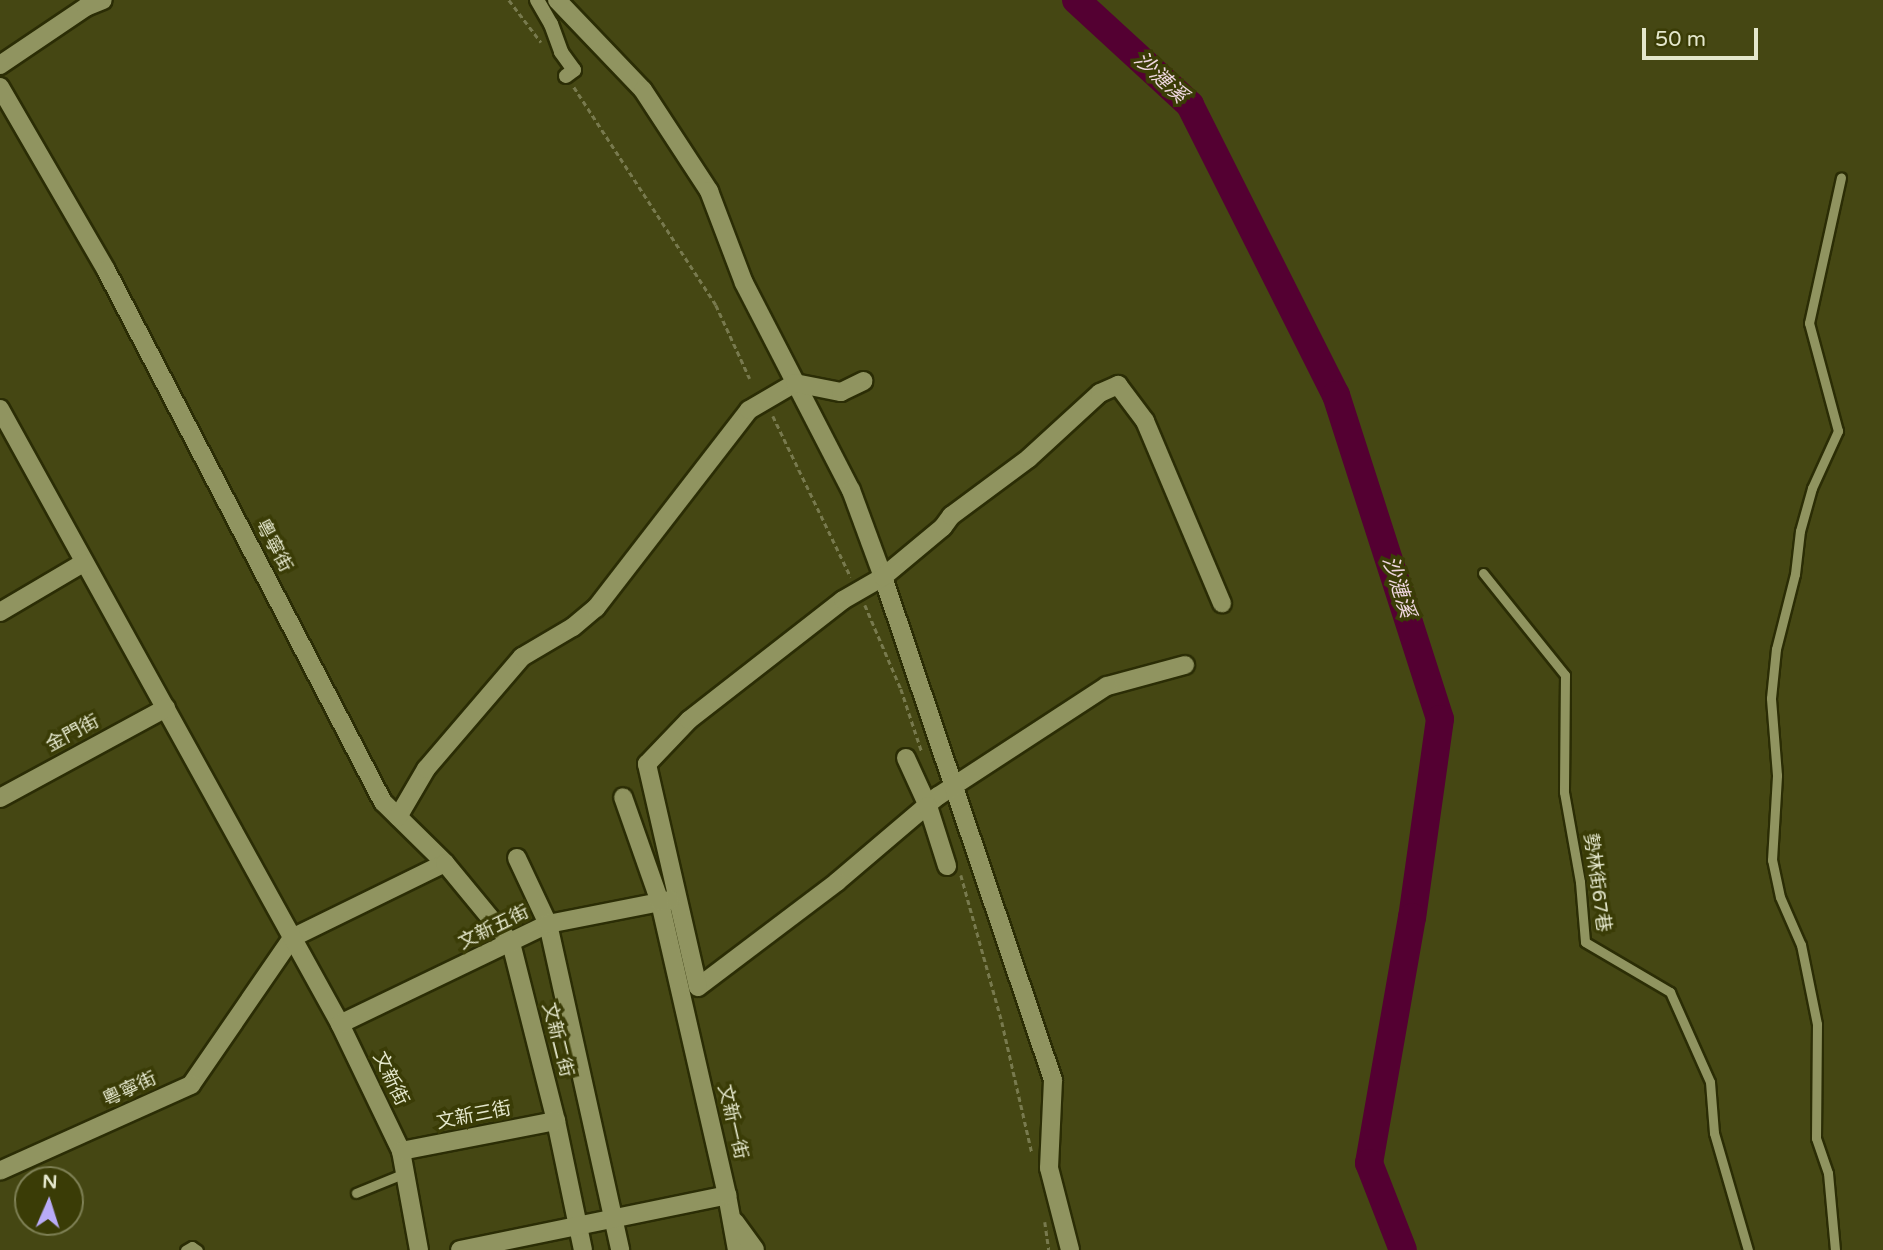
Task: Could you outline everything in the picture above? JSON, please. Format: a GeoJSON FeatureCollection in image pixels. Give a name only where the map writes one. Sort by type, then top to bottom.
{"type":"FeatureCollection","features":[{"type":"Feature","properties":{"kind":"street"},"geometry":{"type":"LineString","coordinates":[[537,0],[551,24],[561,52],[574,71],[566,76]]}},
{"type":"Feature","properties":{"kind":"street"},"geometry":{"type":"LineString","coordinates":[[557,0],[643,90],[709,191],[744,283],[851,490],[883,577],[1052,1080],[1049,1168],[1070,1250]]}},
{"type":"Feature","properties":{"kind":"street"},"geometry":{"type":"LineString","coordinates":[[0,65],[91,2]]}},
{"type":"Feature","properties":{"kind":"street","name":"粵寧街"},"geometry":{"type":"LineString","coordinates":[[0,87],[106,270],[383,802],[445,863],[292,938],[191,1085],[0,1171]]}},
{"type":"Feature","properties":{"kind":"street"},"geometry":{"type":"LineString","coordinates":[[398,817],[426,769],[523,657],[573,626],[596,608],[749,410],[796,383],[841,392],[864,381]]}},
{"type":"Feature","properties":{"kind":"street"},"geometry":{"type":"LineString","coordinates":[[1185,665],[1107,686],[954,786],[837,882],[698,987],[668,901],[647,764],[690,720],[844,600],[883,577],[943,527],[951,516],[1029,458],[1100,393],[1118,385],[1145,421],[1222,603]]}},
{"type":"Feature","properties":{"kind":"street"},"geometry":{"type":"LineString","coordinates":[[0,409],[292,938]]}},
{"type":"Feature","properties":{"kind":"street"},"geometry":{"type":"LineString","coordinates":[[0,612],[83,563]]}},
{"type":"Feature","properties":{"kind":"street","name":"金門街"},"geometry":{"type":"LineString","coordinates":[[0,797],[166,708]]}},
{"type":"Feature","properties":{"kind":"street"},"geometry":{"type":"LineString","coordinates":[[906,758],[954,869]]}},
{"type":"Feature","properties":{"kind":"street","name":"文新一街"},"geometry":{"type":"LineString","coordinates":[[623,797],[668,901],[737,1250]]}},
{"type":"Feature","properties":{"kind":"street","name":"文新二街"},"geometry":{"type":"LineString","coordinates":[[517,858],[548,925],[621,1250]]}},
{"type":"Feature","properties":{"kind":"street","name":"文新二街"},"geometry":{"type":"LineString","coordinates":[[445,863],[511,943],[556,1121],[583,1250]]}},
{"type":"Feature","properties":{"kind":"street","name":"文新五街"},"geometry":{"type":"LineString","coordinates":[[340,1024],[548,925],[668,901]]}},
{"type":"Feature","properties":{"kind":"street","name":"文新街"},"geometry":{"type":"LineString","coordinates":[[292,938],[340,1024],[401,1151],[419,1250]]}},
{"type":"Feature","properties":{"kind":"street","name":"文新三街"},"geometry":{"type":"LineString","coordinates":[[401,1151],[556,1121]]}},
{"type":"Feature","properties":{"kind":"street"},"geometry":{"type":"LineString","coordinates":[[460,1250],[727,1195]]}},
{"type":"Feature","properties":{"kind":"street"},"geometry":{"type":"LineString","coordinates":[[731,1217],[755,1250]]}},
{"type":"Feature","properties":{"kind":"lane"},"geometry":{"type":"LineString","coordinates":[[1835,1250],[1828,1173],[1816,1138],[1817,1024],[1801,945],[1780,897],[1772,860],[1777,775],[1771,698],[1776,649],[1795,574],[1800,531],[1812,488],[1838,431],[1809,323],[1841,177]]}},
{"type":"Feature","properties":{"kind":"lane","name":"勢林街67巷"},"geometry":{"type":"LineString","coordinates":[[1483,573],[1565,676],[1564,792],[1580,882],[1585,942],[1670,992],[1710,1082],[1714,1133],[1748,1250]]}},
{"type":"Feature","properties":{"kind":"lane"},"geometry":{"type":"LineString","coordinates":[[356,1193],[405,1172]]}},
{"type":"Feature","properties":{"kind":"path"},"geometry":{"type":"LineString","coordinates":[[509,0],[542,44]]}},
{"type":"Feature","properties":{"kind":"path"},"geometry":{"type":"LineString","coordinates":[[566,76],[716,304],[750,379]]}},
{"type":"Feature","properties":{"kind":"path"},"geometry":{"type":"LineString","coordinates":[[765,400],[853,581]]}},
{"type":"Feature","properties":{"kind":"path"},"geometry":{"type":"LineString","coordinates":[[863,602],[901,690],[926,761]]}},
{"type":"Feature","properties":{"kind":"path"},"geometry":{"type":"LineString","coordinates":[[954,869],[1002,1022],[1034,1159]]}},
{"type":"Feature","properties":{"kind":"path"},"geometry":{"type":"LineString","coordinates":[[1043,1211],[1049,1250]]}},
{"type":"Feature","properties":{"kind":"waterway","name":"沙漣溪"},"geometry":{"type":"LineString","coordinates":[[1076,0],[1190,105],[1336,395],[1440,719],[1412,917],[1369,1163],[1403,1250]]}}]}
